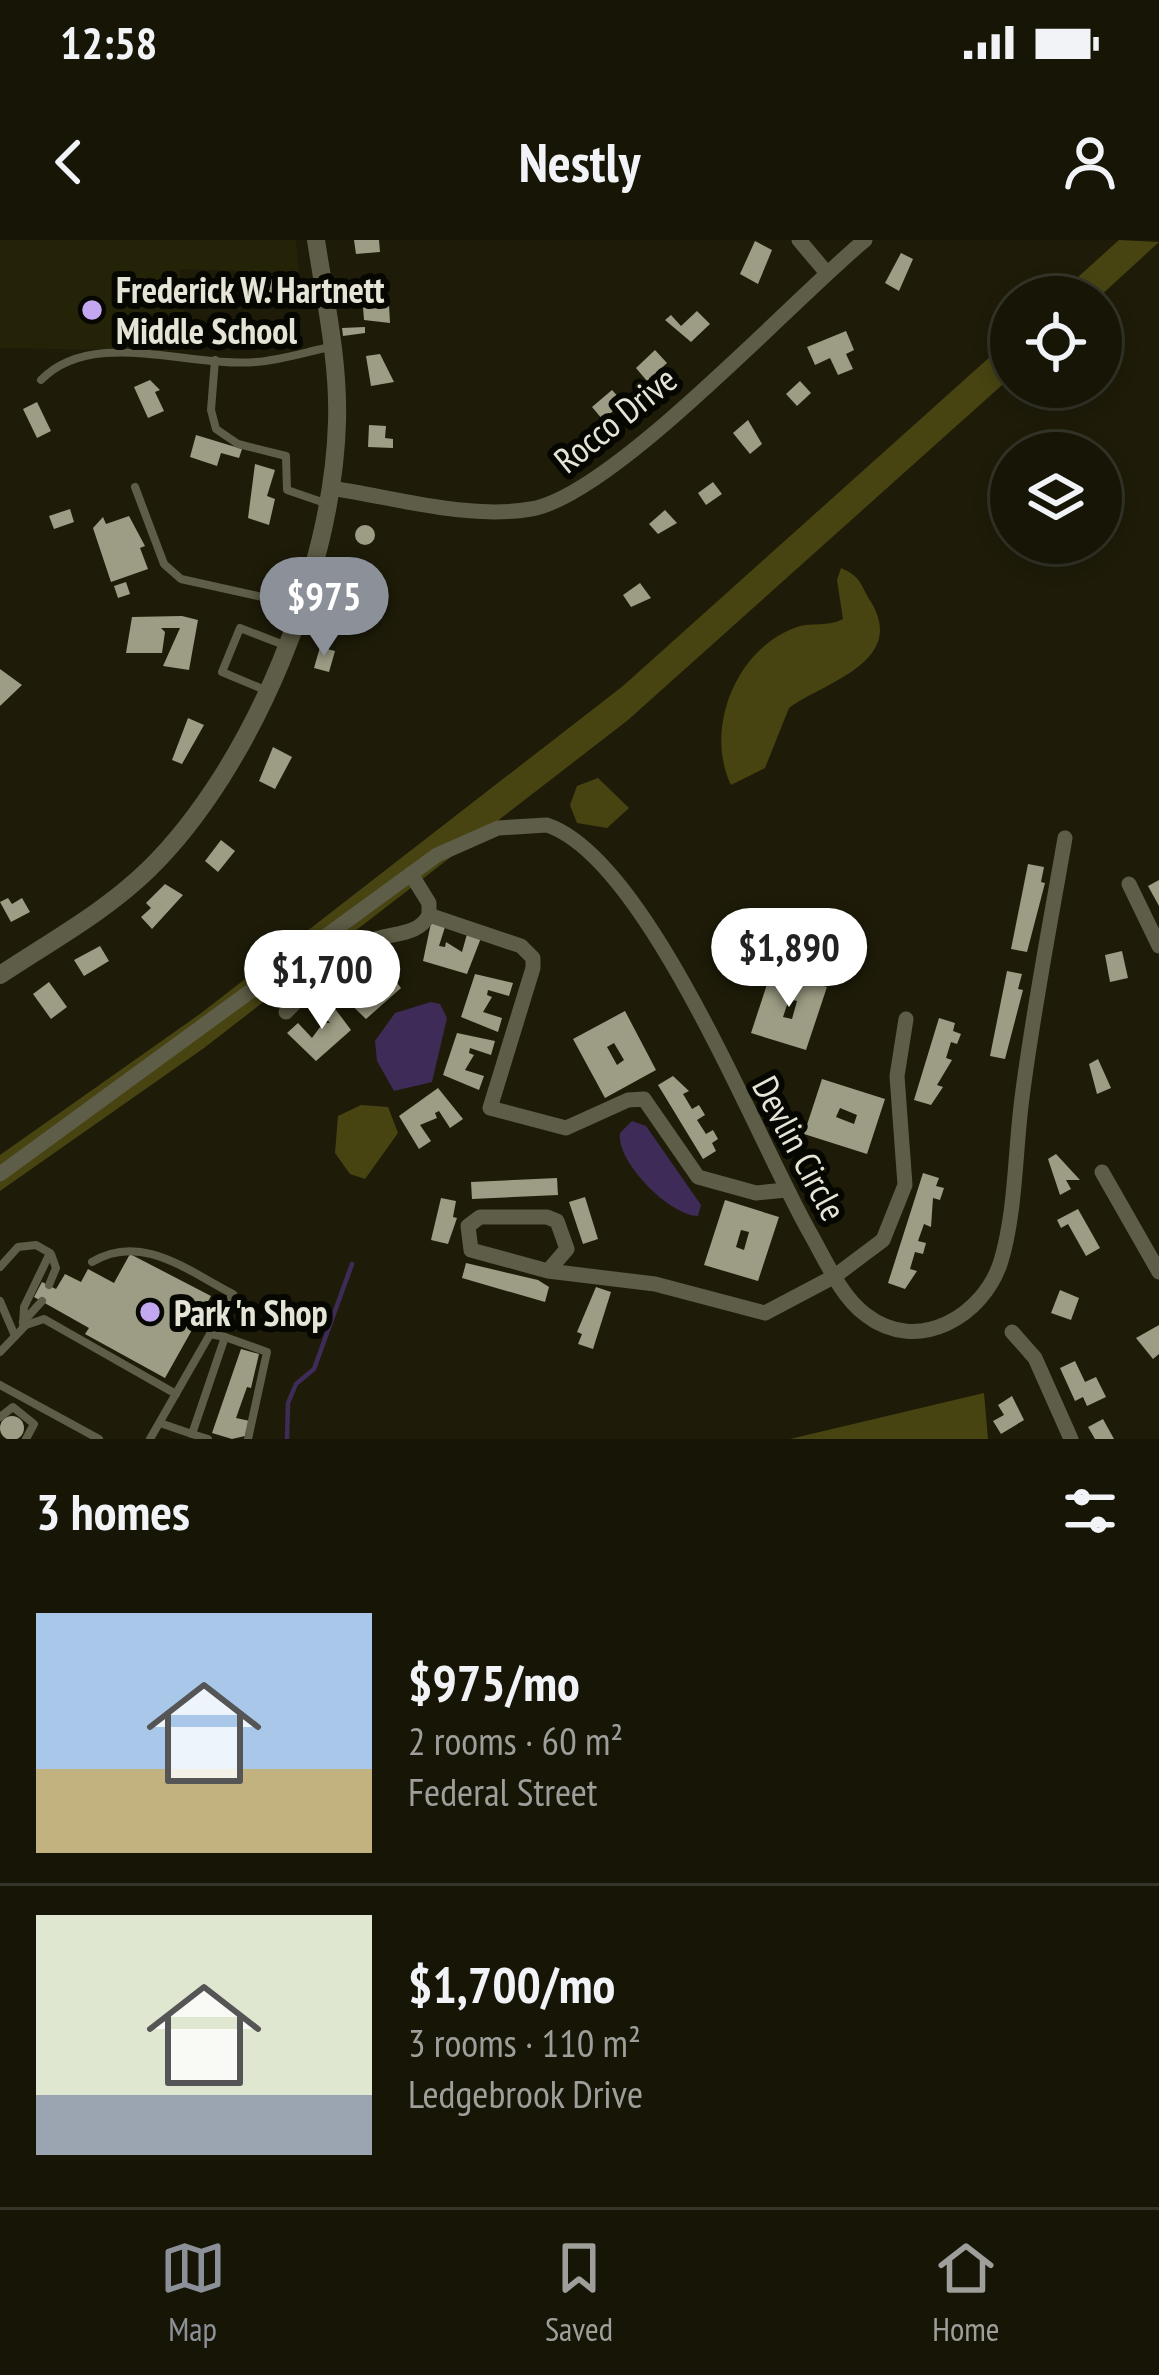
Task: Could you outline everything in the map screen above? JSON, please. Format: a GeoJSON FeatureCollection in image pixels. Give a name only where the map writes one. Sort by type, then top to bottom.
{"type":"FeatureCollection","features":[{"type":"Feature","properties":{"kind":"street"},"geometry":{"type":"LineString","coordinates":[[0,975],[108,904],[168,849],[219,782],[266,691],[298,605],[328,496],[337,421],[316,240]]}},
{"type":"Feature","properties":{"kind":"street"},"geometry":{"type":"LineString","coordinates":[[799,240],[826,272]]}},
{"type":"Feature","properties":{"kind":"street","name":"Rocco Drive"},"geometry":{"type":"LineString","coordinates":[[328,496],[494,512],[565,499],[617,464],[865,240]]}},
{"type":"Feature","properties":{"kind":"street","name":"Devlin Circle"},"geometry":{"type":"LineString","coordinates":[[0,1174],[449,849],[498,828],[536,824],[566,835],[627,895],[658,940],[786,1190],[835,1276],[864,1314],[891,1329],[940,1329],[980,1306],[1001,1260],[1030,1032],[1065,838]]}},
{"type":"Feature","properties":{"kind":"street"},"geometry":{"type":"LineString","coordinates":[[286,1012],[351,952],[380,937],[416,929],[429,915],[429,903],[411,874]]}},
{"type":"Feature","properties":{"kind":"street"},"geometry":{"type":"LineString","coordinates":[[1129,884],[1159,946]]}},
{"type":"Feature","properties":{"kind":"street"},"geometry":{"type":"LineString","coordinates":[[429,915],[521,946],[533,958],[490,1108],[566,1128],[644,1099],[698,1177],[756,1193],[786,1190]]}},
{"type":"Feature","properties":{"kind":"street"},"geometry":{"type":"LineString","coordinates":[[548,1271],[567,1249],[557,1221],[542,1215],[487,1217],[468,1226],[471,1250],[548,1271],[677,1288],[765,1313],[835,1276],[883,1240],[905,1185],[897,1076],[906,1019]]}},
{"type":"Feature","properties":{"kind":"street"},"geometry":{"type":"LineString","coordinates":[[1102,1172],[1159,1272]]}},
{"type":"Feature","properties":{"kind":"street"},"geometry":{"type":"LineString","coordinates":[[1012,1332],[1035,1358],[1071,1439]]}},
{"type":"Feature","properties":{"kind":"lane"},"geometry":{"type":"LineString","coordinates":[[41,380],[66,358],[255,362],[331,346]]}},
{"type":"Feature","properties":{"kind":"lane"},"geometry":{"type":"LineString","coordinates":[[215,360],[211,410],[216,429],[238,444],[286,455],[287,490],[328,496]]}},
{"type":"Feature","properties":{"kind":"lane"},"geometry":{"type":"LineString","coordinates":[[135,487],[164,564],[181,579],[298,605]]}},
{"type":"Feature","properties":{"kind":"lane"},"geometry":{"type":"LineString","coordinates":[[266,691],[222,672],[233,634],[240,628],[284,645]]}},
{"type":"Feature","properties":{"kind":"lane"},"geometry":{"type":"LineString","coordinates":[[0,1268],[18,1247],[36,1245],[50,1252],[56,1268],[49,1286]]}},
{"type":"Feature","properties":{"kind":"lane"},"geometry":{"type":"LineString","coordinates":[[92,1262],[117,1250],[142,1249],[233,1294],[150,1439]]}},
{"type":"Feature","properties":{"kind":"lane"},"geometry":{"type":"LineString","coordinates":[[23,1325],[50,1252]]}},
{"type":"Feature","properties":{"kind":"lane"},"geometry":{"type":"LineString","coordinates":[[0,1301],[15,1336]]}},
{"type":"Feature","properties":{"kind":"lane"},"geometry":{"type":"LineString","coordinates":[[0,1352],[42,1301]]}},
{"type":"Feature","properties":{"kind":"lane"},"geometry":{"type":"LineString","coordinates":[[23,1325],[50,1321],[176,1394]]}},
{"type":"Feature","properties":{"kind":"lane"},"geometry":{"type":"LineString","coordinates":[[210,1334],[267,1352],[248,1439]]}},
{"type":"Feature","properties":{"kind":"lane"},"geometry":{"type":"LineString","coordinates":[[192,1434],[226,1337]]}},
{"type":"Feature","properties":{"kind":"lane"},"geometry":{"type":"LineString","coordinates":[[0,1385],[99,1439]]}},
{"type":"Feature","properties":{"kind":"lane"},"geometry":{"type":"LineString","coordinates":[[0,1417],[14,1407],[30,1415],[34,1424],[26,1439]]}},
{"type":"Feature","properties":{"kind":"lane"},"geometry":{"type":"LineString","coordinates":[[160,1423],[208,1439]]}},
{"type":"Feature","properties":{"kind":"shaded area","name":"Frederick W. Hartnett Middle School"},"geometry":{"type":"Polygon","coordinates":[[[0,240],[296,240],[299,273],[180,269],[187,351],[0,348],[0,240]]]}},
{"type":"Feature","properties":{"kind":"shaded area"},"geometry":{"type":"Polygon","coordinates":[[[1119,240],[1159,242],[1122,276],[1079,276],[1119,240]]]}},
{"type":"Feature","properties":{"kind":"shaded area"},"geometry":{"type":"Polygon","coordinates":[[[990,357],[990,396],[628,720],[204,1048],[0,1191],[0,1155],[200,1014],[623,686],[990,357]]]}},
{"type":"Feature","properties":{"kind":"shaded area"},"geometry":{"type":"Polygon","coordinates":[[[841,568],[857,578],[871,602],[879,623],[878,640],[857,668],[789,708],[765,768],[731,785],[721,740],[731,693],[742,671],[757,653],[797,627],[843,619],[837,580],[841,568]]]}},
{"type":"Feature","properties":{"kind":"shaded area"},"geometry":{"type":"Polygon","coordinates":[[[598,778],[629,808],[607,828],[577,823],[570,805],[577,786],[598,778]]]}},
{"type":"Feature","properties":{"kind":"shaded area"},"geometry":{"type":"Polygon","coordinates":[[[431,1002],[440,1004],[447,1018],[432,1082],[394,1091],[377,1061],[375,1041],[395,1013],[431,1002]]]}},
{"type":"Feature","properties":{"kind":"shaded area"},"geometry":{"type":"Polygon","coordinates":[[[361,1105],[388,1107],[398,1133],[365,1179],[350,1174],[335,1153],[338,1116],[361,1105]]]}},
{"type":"Feature","properties":{"kind":"shaded area"},"geometry":{"type":"Polygon","coordinates":[[[632,1121],[646,1126],[701,1205],[698,1216],[673,1207],[636,1172],[621,1145],[620,1133],[632,1121]]]}},
{"type":"Feature","properties":{"kind":"shaded area"},"geometry":{"type":"Polygon","coordinates":[[[984,1393],[988,1439],[790,1439],[984,1393]]]}},
{"type":"Feature","properties":{"kind":"building"},"geometry":{"type":"Polygon","coordinates":[[[354,240],[379,240],[380,252],[356,254],[354,240]]]}},
{"type":"Feature","properties":{"kind":"building"},"geometry":{"type":"Polygon","coordinates":[[[755,241],[772,250],[758,284],[740,274],[755,241]]]}},
{"type":"Feature","properties":{"kind":"building"},"geometry":{"type":"Polygon","coordinates":[[[901,253],[913,259],[899,291],[885,283],[901,253]]]}},
{"type":"Feature","properties":{"kind":"building"},"geometry":{"type":"Polygon","coordinates":[[[283,275],[283,298],[278,299],[278,306],[252,300],[252,289],[262,288],[262,276],[283,275]]]}},
{"type":"Feature","properties":{"kind":"building"},"geometry":{"type":"Polygon","coordinates":[[[389,305],[390,323],[364,320],[363,307],[389,305]]]}},
{"type":"Feature","properties":{"kind":"building"},"geometry":{"type":"Polygon","coordinates":[[[697,311],[710,324],[691,342],[665,320],[671,315],[681,326],[697,311]]]}},
{"type":"Feature","properties":{"kind":"building"},"geometry":{"type":"Polygon","coordinates":[[[365,327],[365,333],[343,336],[342,328],[365,327]]]}},
{"type":"Feature","properties":{"kind":"building"},"geometry":{"type":"Polygon","coordinates":[[[846,331],[854,350],[846,354],[853,369],[838,375],[830,358],[815,365],[807,347],[846,331]]]}},
{"type":"Feature","properties":{"kind":"building"},"geometry":{"type":"Polygon","coordinates":[[[655,350],[667,363],[647,381],[636,368],[655,350]]]}},
{"type":"Feature","properties":{"kind":"building"},"geometry":{"type":"Polygon","coordinates":[[[380,354],[394,382],[371,386],[366,356],[380,354]]]}},
{"type":"Feature","properties":{"kind":"building"},"geometry":{"type":"Polygon","coordinates":[[[150,380],[160,390],[155,392],[164,411],[148,418],[134,387],[150,380]]]}},
{"type":"Feature","properties":{"kind":"building"},"geometry":{"type":"Polygon","coordinates":[[[800,381],[811,393],[797,406],[786,394],[800,381]]]}},
{"type":"Feature","properties":{"kind":"building"},"geometry":{"type":"Polygon","coordinates":[[[612,390],[623,402],[603,420],[592,407],[612,390]]]}},
{"type":"Feature","properties":{"kind":"building"},"geometry":{"type":"Polygon","coordinates":[[[37,402],[51,431],[37,438],[23,409],[37,402]]]}},
{"type":"Feature","properties":{"kind":"building"},"geometry":{"type":"Polygon","coordinates":[[[748,420],[762,444],[750,454],[733,433],[748,420]]]}},
{"type":"Feature","properties":{"kind":"building"},"geometry":{"type":"Polygon","coordinates":[[[609,423],[617,434],[608,441],[600,430],[609,423]]]}},
{"type":"Feature","properties":{"kind":"building"},"geometry":{"type":"Polygon","coordinates":[[[369,425],[386,426],[385,438],[393,439],[393,448],[368,447],[369,425]]]}},
{"type":"Feature","properties":{"kind":"building"},"geometry":{"type":"Polygon","coordinates":[[[196,435],[242,449],[239,458],[221,453],[217,466],[190,457],[196,435]]]}},
{"type":"Feature","properties":{"kind":"building"},"geometry":{"type":"Polygon","coordinates":[[[255,464],[275,470],[267,496],[275,499],[269,525],[248,518],[255,464]]]}},
{"type":"Feature","properties":{"kind":"building"},"geometry":{"type":"Polygon","coordinates":[[[713,482],[722,494],[706,505],[698,493],[713,482]]]}},
{"type":"Feature","properties":{"kind":"building"},"geometry":{"type":"Polygon","coordinates":[[[70,509],[74,522],[54,529],[49,516],[70,509]]]}},
{"type":"Feature","properties":{"kind":"building"},"geometry":{"type":"Polygon","coordinates":[[[665,510],[677,523],[658,534],[649,524],[665,510]]]}},
{"type":"Feature","properties":{"kind":"building"},"geometry":{"type":"Polygon","coordinates":[[[129,516],[145,546],[140,548],[148,569],[111,582],[93,528],[103,517],[106,524],[129,516]]]}},
{"type":"Feature","properties":{"kind":"building"},"geometry":{"type":"Polygon","coordinates":[[[365,525],[375,535],[365,545],[355,535],[365,525]]]}},
{"type":"Feature","properties":{"kind":"building"},"geometry":{"type":"Polygon","coordinates":[[[126,582],[130,594],[118,598],[114,586],[126,582]]]}},
{"type":"Feature","properties":{"kind":"building"},"geometry":{"type":"Polygon","coordinates":[[[351,583],[362,594],[351,605],[340,594],[351,583]]]}},
{"type":"Feature","properties":{"kind":"building"},"geometry":{"type":"Polygon","coordinates":[[[640,583],[651,598],[631,607],[623,595],[640,583]]]}},
{"type":"Feature","properties":{"kind":"building"},"geometry":{"type":"Polygon","coordinates":[[[132,617],[198,620],[189,670],[163,666],[180,628],[161,628],[165,632],[162,653],[126,653],[132,617]]]}},
{"type":"Feature","properties":{"kind":"building"},"geometry":{"type":"Polygon","coordinates":[[[320,647],[335,651],[329,672],[314,668],[320,647]]]}},
{"type":"Feature","properties":{"kind":"building"},"geometry":{"type":"Polygon","coordinates":[[[0,669],[22,685],[0,706],[0,669]]]}},
{"type":"Feature","properties":{"kind":"building"},"geometry":{"type":"Polygon","coordinates":[[[188,718],[204,725],[182,764],[172,760],[188,718]]]}},
{"type":"Feature","properties":{"kind":"building"},"geometry":{"type":"Polygon","coordinates":[[[273,747],[292,757],[275,789],[259,781],[273,747]]]}},
{"type":"Feature","properties":{"kind":"building"},"geometry":{"type":"Polygon","coordinates":[[[221,840],[235,851],[218,872],[205,861],[221,840]]]}},
{"type":"Feature","properties":{"kind":"building"},"geometry":{"type":"Polygon","coordinates":[[[1028,864],[1044,867],[1041,882],[1045,883],[1027,952],[1011,949],[1028,864]]]}},
{"type":"Feature","properties":{"kind":"building"},"geometry":{"type":"Polygon","coordinates":[[[1159,880],[1159,906],[1148,886],[1159,880]]]}},
{"type":"Feature","properties":{"kind":"building"},"geometry":{"type":"Polygon","coordinates":[[[165,884],[183,895],[152,929],[141,917],[151,908],[146,903],[165,884]]]}},
{"type":"Feature","properties":{"kind":"building"},"geometry":{"type":"Polygon","coordinates":[[[8,898],[12,904],[22,898],[30,912],[11,922],[0,902],[8,898]]]}},
{"type":"Feature","properties":{"kind":"building"},"geometry":{"type":"Polygon","coordinates":[[[431,923],[445,927],[439,946],[445,947],[446,942],[462,952],[467,934],[481,938],[467,974],[423,961],[431,923]]]}},
{"type":"Feature","properties":{"kind":"building"},"geometry":{"type":"Polygon","coordinates":[[[100,946],[109,961],[84,976],[74,960],[100,946]]]}},
{"type":"Feature","properties":{"kind":"building"},"geometry":{"type":"Polygon","coordinates":[[[1122,951],[1128,978],[1110,982],[1105,955],[1122,951]]]}},
{"type":"Feature","properties":{"kind":"building"},"geometry":{"type":"Polygon","coordinates":[[[377,957],[401,988],[366,1019],[337,991],[348,982],[362,997],[366,994],[372,982],[380,982],[366,967],[377,957]]]}},
{"type":"Feature","properties":{"kind":"building"},"geometry":{"type":"Polygon","coordinates":[[[772,969],[827,987],[806,1050],[751,1033],[772,969]],[[789,999],[783,1017],[792,1019],[797,1001],[789,999]]]}},
{"type":"Feature","properties":{"kind":"building"},"geometry":{"type":"Polygon","coordinates":[[[1007,971],[1022,974],[1018,989],[1023,990],[1005,1059],[990,1056],[1007,971]]]}},
{"type":"Feature","properties":{"kind":"building"},"geometry":{"type":"Polygon","coordinates":[[[475,974],[513,983],[509,996],[488,990],[492,997],[483,1012],[502,1018],[498,1032],[461,1017],[475,974]]]}},
{"type":"Feature","properties":{"kind":"building"},"geometry":{"type":"Polygon","coordinates":[[[49,982],[67,1007],[51,1019],[33,994],[49,982]]]}},
{"type":"Feature","properties":{"kind":"building"},"geometry":{"type":"Polygon","coordinates":[[[327,998],[351,1030],[316,1061],[287,1033],[298,1023],[312,1038],[323,1023],[330,1023],[316,1008],[327,998]]]}},
{"type":"Feature","properties":{"kind":"building"},"geometry":{"type":"Polygon","coordinates":[[[625,1011],[656,1070],[605,1098],[573,1039],[625,1011]],[[614,1043],[607,1047],[617,1065],[624,1060],[614,1043]]]}},
{"type":"Feature","properties":{"kind":"building"},"geometry":{"type":"Polygon","coordinates":[[[939,1018],[955,1023],[953,1031],[961,1034],[957,1044],[951,1042],[946,1058],[952,1060],[931,1105],[914,1100],[939,1018]]]}},
{"type":"Feature","properties":{"kind":"building"},"geometry":{"type":"Polygon","coordinates":[[[457,1033],[495,1041],[491,1055],[470,1048],[474,1055],[465,1070],[484,1076],[479,1090],[443,1075],[457,1033]]]}},
{"type":"Feature","properties":{"kind":"building"},"geometry":{"type":"Polygon","coordinates":[[[1098,1059],[1111,1088],[1097,1094],[1089,1064],[1098,1059]]]}},
{"type":"Feature","properties":{"kind":"building"},"geometry":{"type":"Polygon","coordinates":[[[673,1076],[689,1091],[683,1094],[692,1109],[699,1105],[705,1115],[697,1120],[706,1134],[713,1130],[718,1139],[712,1143],[716,1151],[703,1159],[658,1085],[673,1076]]]}},
{"type":"Feature","properties":{"kind":"building"},"geometry":{"type":"Polygon","coordinates":[[[822,1079],[885,1099],[867,1154],[804,1134],[822,1079]],[[840,1108],[836,1117],[854,1124],[857,1115],[840,1108]]]}},
{"type":"Feature","properties":{"kind":"building"},"geometry":{"type":"Polygon","coordinates":[[[438,1088],[463,1119],[450,1128],[439,1111],[435,1113],[437,1118],[420,1125],[431,1141],[419,1149],[399,1116],[438,1088]]]}},
{"type":"Feature","properties":{"kind":"building"},"geometry":{"type":"Polygon","coordinates":[[[1056,1154],[1080,1180],[1066,1180],[1071,1189],[1060,1195],[1048,1159],[1056,1154]]]}},
{"type":"Feature","properties":{"kind":"building"},"geometry":{"type":"Polygon","coordinates":[[[923,1173],[939,1178],[936,1186],[944,1188],[940,1200],[933,1198],[931,1227],[924,1224],[918,1241],[926,1243],[923,1254],[915,1252],[910,1269],[917,1271],[905,1289],[888,1283],[923,1173]]]}},
{"type":"Feature","properties":{"kind":"building"},"geometry":{"type":"Polygon","coordinates":[[[557,1178],[558,1195],[472,1199],[471,1182],[557,1178]]]}},
{"type":"Feature","properties":{"kind":"building"},"geometry":{"type":"Polygon","coordinates":[[[585,1197],[598,1239],[583,1244],[569,1202],[585,1197]]]}},
{"type":"Feature","properties":{"kind":"building"},"geometry":{"type":"Polygon","coordinates":[[[441,1198],[456,1201],[453,1217],[457,1218],[448,1244],[431,1240],[441,1198]]]}},
{"type":"Feature","properties":{"kind":"building"},"geometry":{"type":"Polygon","coordinates":[[[725,1200],[779,1217],[758,1281],[704,1265],[725,1200]],[[741,1230],[736,1247],[744,1250],[749,1232],[741,1230]]]}},
{"type":"Feature","properties":{"kind":"building"},"geometry":{"type":"Polygon","coordinates":[[[1078,1209],[1100,1248],[1086,1256],[1068,1224],[1061,1228],[1057,1220],[1078,1209]]]}},
{"type":"Feature","properties":{"kind":"building","name":"Park 'n Shop"},"geometry":{"type":"Polygon","coordinates":[[[130,1254],[211,1296],[165,1378],[85,1334],[89,1328],[34,1297],[42,1282],[56,1289],[65,1274],[81,1282],[88,1269],[114,1283],[130,1254]]]}},
{"type":"Feature","properties":{"kind":"building"},"geometry":{"type":"Polygon","coordinates":[[[466,1263],[538,1280],[549,1287],[545,1302],[462,1278],[466,1263]]]}},
{"type":"Feature","properties":{"kind":"building"},"geometry":{"type":"Polygon","coordinates":[[[596,1287],[611,1292],[593,1349],[578,1344],[582,1334],[577,1332],[596,1287]]]}},
{"type":"Feature","properties":{"kind":"building"},"geometry":{"type":"Polygon","coordinates":[[[1060,1290],[1079,1298],[1071,1320],[1051,1313],[1060,1290]]]}},
{"type":"Feature","properties":{"kind":"building"},"geometry":{"type":"Polygon","coordinates":[[[1159,1325],[1159,1354],[1153,1359],[1136,1338],[1159,1325]]]}},
{"type":"Feature","properties":{"kind":"building"},"geometry":{"type":"Polygon","coordinates":[[[241,1349],[259,1354],[251,1388],[247,1387],[236,1418],[250,1421],[245,1436],[232,1439],[212,1433],[241,1349]]]}},
{"type":"Feature","properties":{"kind":"building"},"geometry":{"type":"Polygon","coordinates":[[[1075,1361],[1085,1382],[1096,1377],[1106,1397],[1087,1406],[1083,1397],[1075,1401],[1060,1368],[1075,1361]]]}},
{"type":"Feature","properties":{"kind":"building"},"geometry":{"type":"Polygon","coordinates":[[[1012,1396],[1024,1420],[1001,1434],[993,1421],[1004,1415],[998,1405],[1012,1396]]]}},
{"type":"Feature","properties":{"kind":"building"},"geometry":{"type":"Polygon","coordinates":[[[17,1417],[23,1423],[21,1437],[3,1437],[3,1419],[17,1417]]]}},
{"type":"Feature","properties":{"kind":"building"},"geometry":{"type":"Polygon","coordinates":[[[1103,1419],[1114,1439],[1095,1439],[1088,1427],[1103,1419]]]}},
{"type":"Feature","properties":{"kind":"waterway"},"geometry":{"type":"LineString","coordinates":[[287,1439],[288,1403],[296,1384],[314,1369],[352,1264]]}},
{"type":"Feature","properties":{"kind":"place","name":"Frederick W. Hartnett Middle School"},"geometry":{"type":"Point","coordinates":[92,310]}},
{"type":"Feature","properties":{"kind":"place","name":"Park 'n Shop"},"geometry":{"type":"Point","coordinates":[150,1312]}}]}
